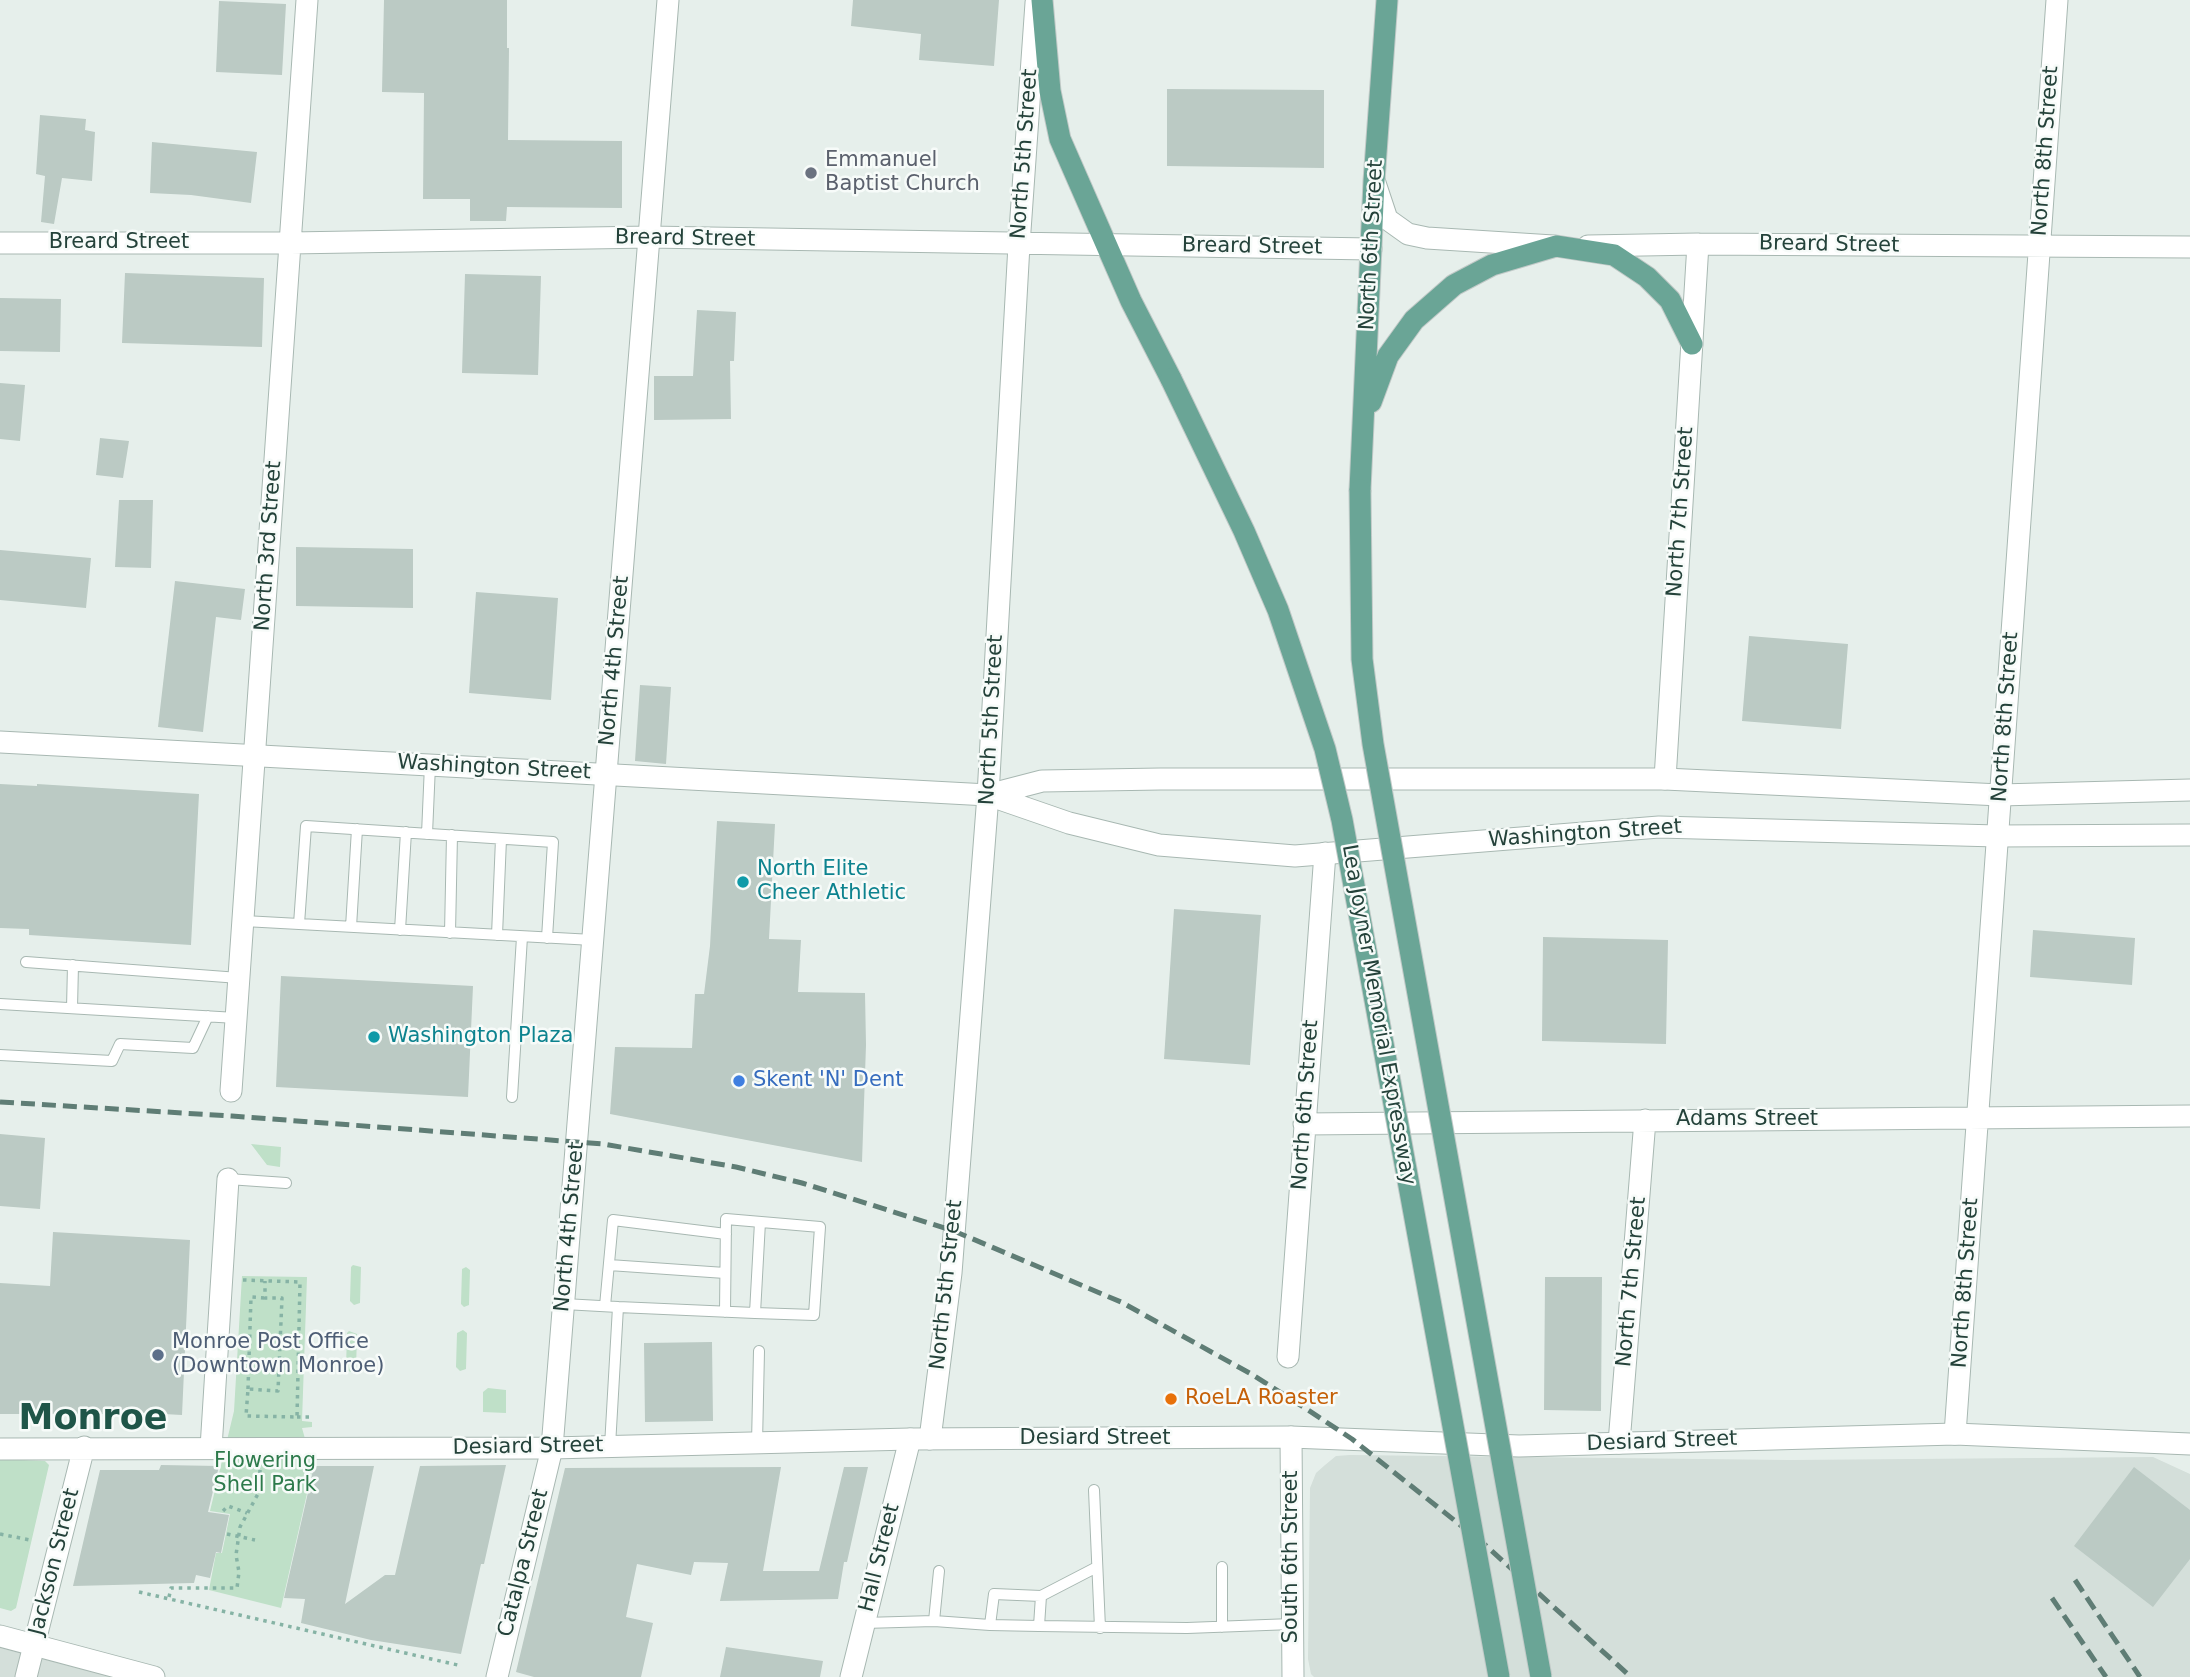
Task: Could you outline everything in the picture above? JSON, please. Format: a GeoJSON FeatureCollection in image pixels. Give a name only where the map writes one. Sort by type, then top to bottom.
{"type":"FeatureCollection","features":[{"type":"Feature","properties":{"kind":"main road","name":"North 5th Street"},"geometry":{"type":"LineString","coordinates":[[1042,0],[1050,91],[1060,139],[1131,302],[1171,380]]}},
{"type":"Feature","properties":{"kind":"main road","name":"North 6th Street"},"geometry":{"type":"LineString","coordinates":[[1360,490],[1374,181],[1387,0]]}},
{"type":"Feature","properties":{"kind":"main road"},"geometry":{"type":"LineString","coordinates":[[1364,421],[1388,356],[1414,320],[1454,285],[1492,265],[1556,246],[1614,255],[1647,276],[1670,300],[1692,344]]}},
{"type":"Feature","properties":{"kind":"main road","name":"Lea Joyner Memorial Expressway"},"geometry":{"type":"LineString","coordinates":[[1171,380],[1244,531],[1278,610],[1325,749],[1342,820],[1499,1677]]}},
{"type":"Feature","properties":{"kind":"main road","name":"Lea Joyner Memorial Expressway"},"geometry":{"type":"LineString","coordinates":[[1360,490],[1362,659],[1373,744],[1541,1677]]}},
{"type":"Feature","properties":{"kind":"street","name":"North 3rd Street"},"geometry":{"type":"LineString","coordinates":[[230,1091],[307,0]]}},
{"type":"Feature","properties":{"kind":"street","name":"North 4th Street"},"geometry":{"type":"LineString","coordinates":[[552,1448],[668,0]]}},
{"type":"Feature","properties":{"kind":"street","name":"North 5th Street"},"geometry":{"type":"LineString","coordinates":[[920,1439],[951,1273],[988,795],[1018,245],[1036,0]]}},
{"type":"Feature","properties":{"kind":"street","name":"North 8th Street"},"geometry":{"type":"LineString","coordinates":[[1955,1434],[2057,0]]}},
{"type":"Feature","properties":{"kind":"street","name":"Breard Street"},"geometry":{"type":"LineString","coordinates":[[1374,181],[1387,219],[1408,234],[1427,239],[1556,246],[1698,244],[2190,247]]}},
{"type":"Feature","properties":{"kind":"street","name":"Breard Street"},"geometry":{"type":"LineString","coordinates":[[0,243],[291,243],[649,237],[1371,249]]}},
{"type":"Feature","properties":{"kind":"street","name":"North 7th Street"},"geometry":{"type":"LineString","coordinates":[[1665,779],[1698,244]]}},
{"type":"Feature","properties":{"kind":"street","name":"Washington Street"},"geometry":{"type":"LineString","coordinates":[[0,741],[988,795],[1069,823],[1159,845],[1294,856],[1659,827],[1997,836],[2190,835]]}},
{"type":"Feature","properties":{"kind":"street","name":"Washington Street"},"geometry":{"type":"LineString","coordinates":[[988,795],[1042,781],[1665,779],[2000,795],[2190,790]]}},
{"type":"Feature","properties":{"kind":"street","name":"North 6th Street"},"geometry":{"type":"LineString","coordinates":[[1287,1357],[1325,853]]}},
{"type":"Feature","properties":{"kind":"street","name":"Adams Street"},"geometry":{"type":"LineString","coordinates":[[1304,1124],[2190,1116]]}},
{"type":"Feature","properties":{"kind":"street","name":"North 7th Street"},"geometry":{"type":"LineString","coordinates":[[1619,1443],[1645,1120]]}},
{"type":"Feature","properties":{"kind":"street"},"geometry":{"type":"LineString","coordinates":[[211,1448],[228,1179]]}},
{"type":"Feature","properties":{"kind":"street","name":"Desiard Street"},"geometry":{"type":"LineString","coordinates":[[0,1449],[552,1448],[920,1439],[1291,1437],[1520,1446],[1955,1434],[2190,1444]]}},
{"type":"Feature","properties":{"kind":"street","name":"South 6th Street"},"geometry":{"type":"LineString","coordinates":[[1291,1437],[1293,1677]]}},
{"type":"Feature","properties":{"kind":"street","name":"Hall Street"},"geometry":{"type":"LineString","coordinates":[[851,1677],[864,1623],[920,1439]]}},
{"type":"Feature","properties":{"kind":"street","name":"Jackson Street"},"geometry":{"type":"LineString","coordinates":[[26,1677],[84,1447]]}},
{"type":"Feature","properties":{"kind":"street","name":"Catalpa Street"},"geometry":{"type":"LineString","coordinates":[[497,1677],[552,1448]]}},
{"type":"Feature","properties":{"kind":"street"},"geometry":{"type":"LineString","coordinates":[[0,1636],[154,1677]]}},
{"type":"Feature","properties":{"kind":"lane"},"geometry":{"type":"LineString","coordinates":[[427,834],[430,765]]}},
{"type":"Feature","properties":{"kind":"lane"},"geometry":{"type":"LineString","coordinates":[[299,924],[306,826],[553,842],[547,938]]}},
{"type":"Feature","properties":{"kind":"lane"},"geometry":{"type":"LineString","coordinates":[[351,928],[357,829]]}},
{"type":"Feature","properties":{"kind":"lane"},"geometry":{"type":"LineString","coordinates":[[400,930],[406,832]]}},
{"type":"Feature","properties":{"kind":"lane"},"geometry":{"type":"LineString","coordinates":[[450,933],[452,835]]}},
{"type":"Feature","properties":{"kind":"lane"},"geometry":{"type":"LineString","coordinates":[[497,935],[501,839]]}},
{"type":"Feature","properties":{"kind":"lane"},"geometry":{"type":"LineString","coordinates":[[244,920],[593,940]]}},
{"type":"Feature","properties":{"kind":"lane"},"geometry":{"type":"LineString","coordinates":[[512,1097],[522,937]]}},
{"type":"Feature","properties":{"kind":"lane"},"geometry":{"type":"LineString","coordinates":[[26,962],[239,978]]}},
{"type":"Feature","properties":{"kind":"lane"},"geometry":{"type":"LineString","coordinates":[[72,1008],[73,965]]}},
{"type":"Feature","properties":{"kind":"lane"},"geometry":{"type":"LineString","coordinates":[[0,1004],[236,1018]]}},
{"type":"Feature","properties":{"kind":"lane"},"geometry":{"type":"LineString","coordinates":[[0,1055],[112,1061],[120,1044],[193,1048],[208,1016]]}},
{"type":"Feature","properties":{"kind":"lane"},"geometry":{"type":"LineString","coordinates":[[228,1179],[286,1183]]}},
{"type":"Feature","properties":{"kind":"lane"},"geometry":{"type":"LineString","coordinates":[[564,1304],[814,1315],[820,1227],[726,1219],[725,1311]]}},
{"type":"Feature","properties":{"kind":"lane"},"geometry":{"type":"LineString","coordinates":[[606,1306],[613,1220],[726,1234]]}},
{"type":"Feature","properties":{"kind":"lane"},"geometry":{"type":"LineString","coordinates":[[755,1313],[760,1222]]}},
{"type":"Feature","properties":{"kind":"lane"},"geometry":{"type":"LineString","coordinates":[[609,1265],[725,1273]]}},
{"type":"Feature","properties":{"kind":"lane"},"geometry":{"type":"LineString","coordinates":[[610,1446],[618,1307]]}},
{"type":"Feature","properties":{"kind":"lane"},"geometry":{"type":"LineString","coordinates":[[757,1443],[759,1351]]}},
{"type":"Feature","properties":{"kind":"lane"},"geometry":{"type":"LineString","coordinates":[[1094,1490],[1100,1628]]}},
{"type":"Feature","properties":{"kind":"lane"},"geometry":{"type":"LineString","coordinates":[[1222,1566],[1222,1627]]}},
{"type":"Feature","properties":{"kind":"lane"},"geometry":{"type":"LineString","coordinates":[[990,1626],[994,1594],[1041,1596],[1097,1567]]}},
{"type":"Feature","properties":{"kind":"lane"},"geometry":{"type":"LineString","coordinates":[[934,1621],[939,1570]]}},
{"type":"Feature","properties":{"kind":"lane"},"geometry":{"type":"LineString","coordinates":[[1039,1626],[1041,1596]]}},
{"type":"Feature","properties":{"kind":"lane"},"geometry":{"type":"LineString","coordinates":[[864,1623],[934,1621],[990,1626],[1100,1628],[1292,1624]]}},
{"type":"Feature","properties":{"kind":"path"},"geometry":{"type":"LineString","coordinates":[[243,1280],[300,1282],[297,1417]]}},
{"type":"Feature","properties":{"kind":"path"},"geometry":{"type":"LineString","coordinates":[[265,1281],[265,1297]]}},
{"type":"Feature","properties":{"kind":"path"},"geometry":{"type":"LineString","coordinates":[[248,1389],[278,1391],[282,1298],[251,1297],[246,1416],[312,1417]]}},
{"type":"Feature","properties":{"kind":"path"},"geometry":{"type":"LineString","coordinates":[[280,1344],[298,1345]]}},
{"type":"Feature","properties":{"kind":"path"},"geometry":{"type":"LineString","coordinates":[[169,1597],[171,1588],[237,1588],[239,1572],[236,1555],[239,1536],[242,1521],[259,1492],[260,1468]]}},
{"type":"Feature","properties":{"kind":"path"},"geometry":{"type":"LineString","coordinates":[[223,1511],[228,1506],[247,1513]]}},
{"type":"Feature","properties":{"kind":"path"},"geometry":{"type":"LineString","coordinates":[[0,1534],[30,1540]]}},
{"type":"Feature","properties":{"kind":"path"},"geometry":{"type":"LineString","coordinates":[[227,1534],[255,1540]]}},
{"type":"Feature","properties":{"kind":"path"},"geometry":{"type":"LineString","coordinates":[[139,1591],[462,1665]]}},
{"type":"Feature","properties":{"kind":"shaded area"},"geometry":{"type":"Polygon","coordinates":[[[1336,1456],[1790,1460],[2153,1457],[2190,1474],[2190,1677],[1314,1677],[1308,1659],[1310,1488],[1316,1473],[1325,1465],[1336,1456]]]}},
{"type":"Feature","properties":{"kind":"shaded area"},"geometry":{"type":"Polygon","coordinates":[[[0,1648],[112,1677],[0,1677],[0,1648]]]}},
{"type":"Feature","properties":{"kind":"green space"},"geometry":{"type":"Polygon","coordinates":[[[251,1144],[281,1147],[280,1167],[267,1165],[251,1144]]]}},
{"type":"Feature","properties":{"kind":"green space"},"geometry":{"type":"Polygon","coordinates":[[[353,1265],[361,1267],[360,1303],[354,1305],[350,1301],[353,1265]]]}},
{"type":"Feature","properties":{"kind":"green space"},"geometry":{"type":"Polygon","coordinates":[[[466,1267],[470,1270],[469,1305],[464,1307],[461,1304],[462,1269],[466,1267]]]}},
{"type":"Feature","properties":{"kind":"green space","name":"Flowering Shell Park"},"geometry":{"type":"Polygon","coordinates":[[[242,1276],[307,1277],[302,1421],[312,1422],[312,1427],[302,1428],[313,1467],[281,1608],[209,1590],[216,1553],[222,1553],[230,1514],[210,1511],[234,1411],[242,1276]]]}},
{"type":"Feature","properties":{"kind":"green space"},"geometry":{"type":"Polygon","coordinates":[[[463,1330],[467,1333],[466,1369],[460,1371],[456,1367],[457,1333],[463,1330]]]}},
{"type":"Feature","properties":{"kind":"green space"},"geometry":{"type":"Polygon","coordinates":[[[349,1331],[357,1334],[356,1370],[350,1372],[346,1368],[349,1331]]]}},
{"type":"Feature","properties":{"kind":"green space"},"geometry":{"type":"Polygon","coordinates":[[[488,1388],[506,1390],[506,1413],[483,1412],[483,1392],[488,1388]]]}},
{"type":"Feature","properties":{"kind":"green space"},"geometry":{"type":"Polygon","coordinates":[[[0,1459],[45,1461],[49,1465],[16,1608],[11,1611],[0,1608],[0,1459]]]}},
{"type":"Feature","properties":{"kind":"building"},"geometry":{"type":"Polygon","coordinates":[[[384,0],[507,0],[508,140],[622,141],[622,208],[507,207],[506,221],[470,221],[470,199],[423,199],[424,93],[382,92],[384,0]]]}},
{"type":"Feature","properties":{"kind":"building"},"geometry":{"type":"Polygon","coordinates":[[[853,0],[999,0],[994,66],[919,60],[921,34],[851,26],[853,0]]]}},
{"type":"Feature","properties":{"kind":"building"},"geometry":{"type":"Polygon","coordinates":[[[219,1],[286,4],[282,75],[216,72],[219,1]]]}},
{"type":"Feature","properties":{"kind":"building"},"geometry":{"type":"Polygon","coordinates":[[[1167,89],[1324,90],[1324,168],[1167,166],[1167,89]]]}},
{"type":"Feature","properties":{"kind":"building"},"geometry":{"type":"Polygon","coordinates":[[[40,115],[86,119],[85,130],[95,132],[92,181],[62,178],[54,224],[41,222],[45,176],[36,174],[40,115]]]}},
{"type":"Feature","properties":{"kind":"building"},"geometry":{"type":"Polygon","coordinates":[[[152,142],[257,152],[251,203],[150,193],[152,142]]]}},
{"type":"Feature","properties":{"kind":"building"},"geometry":{"type":"Polygon","coordinates":[[[125,273],[264,278],[262,347],[122,343],[125,273]]]}},
{"type":"Feature","properties":{"kind":"building"},"geometry":{"type":"Polygon","coordinates":[[[465,274],[541,276],[538,375],[462,373],[465,274]]]}},
{"type":"Feature","properties":{"kind":"building"},"geometry":{"type":"Polygon","coordinates":[[[0,298],[61,299],[60,352],[0,351],[0,298]]]}},
{"type":"Feature","properties":{"kind":"building"},"geometry":{"type":"Polygon","coordinates":[[[697,310],[736,312],[734,361],[730,361],[731,419],[654,420],[654,376],[693,376],[697,310]]]}},
{"type":"Feature","properties":{"kind":"building"},"geometry":{"type":"Polygon","coordinates":[[[0,383],[25,385],[20,441],[0,439],[0,383]]]}},
{"type":"Feature","properties":{"kind":"building"},"geometry":{"type":"Polygon","coordinates":[[[100,438],[129,441],[123,478],[96,475],[100,438]]]}},
{"type":"Feature","properties":{"kind":"building"},"geometry":{"type":"Polygon","coordinates":[[[119,500],[153,500],[151,568],[115,567],[119,500]]]}},
{"type":"Feature","properties":{"kind":"building"},"geometry":{"type":"Polygon","coordinates":[[[296,547],[413,549],[413,608],[296,606],[296,547]]]}},
{"type":"Feature","properties":{"kind":"building"},"geometry":{"type":"Polygon","coordinates":[[[0,550],[91,558],[86,608],[0,600],[0,550]]]}},
{"type":"Feature","properties":{"kind":"building"},"geometry":{"type":"Polygon","coordinates":[[[175,581],[245,589],[241,620],[216,617],[203,732],[158,727],[175,581]]]}},
{"type":"Feature","properties":{"kind":"building"},"geometry":{"type":"Polygon","coordinates":[[[476,592],[558,598],[551,700],[469,693],[476,592]]]}},
{"type":"Feature","properties":{"kind":"building"},"geometry":{"type":"Polygon","coordinates":[[[1749,636],[1848,644],[1841,729],[1742,721],[1749,636]]]}},
{"type":"Feature","properties":{"kind":"building"},"geometry":{"type":"Polygon","coordinates":[[[640,685],[671,687],[666,764],[635,761],[640,685]]]}},
{"type":"Feature","properties":{"kind":"building"},"geometry":{"type":"Polygon","coordinates":[[[0,784],[199,794],[191,945],[29,935],[29,929],[0,928],[0,784]]]}},
{"type":"Feature","properties":{"kind":"building"},"geometry":{"type":"Polygon","coordinates":[[[717,821],[775,824],[769,939],[801,940],[798,992],[865,993],[862,1162],[610,1114],[615,1047],[692,1048],[695,994],[704,994],[710,946],[717,821]]]}},
{"type":"Feature","properties":{"kind":"building"},"geometry":{"type":"Polygon","coordinates":[[[1174,909],[1261,915],[1250,1065],[1164,1059],[1174,909]]]}},
{"type":"Feature","properties":{"kind":"building"},"geometry":{"type":"Polygon","coordinates":[[[2033,930],[2135,938],[2132,985],[2030,977],[2033,930]]]}},
{"type":"Feature","properties":{"kind":"building"},"geometry":{"type":"Polygon","coordinates":[[[1543,937],[1668,940],[1666,1044],[1542,1041],[1543,937]]]}},
{"type":"Feature","properties":{"kind":"building","name":"Washington Plaza"},"geometry":{"type":"Polygon","coordinates":[[[281,976],[473,986],[468,1097],[276,1087],[281,976]]]}},
{"type":"Feature","properties":{"kind":"building"},"geometry":{"type":"Polygon","coordinates":[[[0,1134],[45,1138],[40,1209],[0,1206],[0,1134]]]}},
{"type":"Feature","properties":{"kind":"building"},"geometry":{"type":"Polygon","coordinates":[[[53,1232],[190,1240],[182,1415],[126,1412],[0,1414],[0,1283],[50,1286],[53,1232]]]}},
{"type":"Feature","properties":{"kind":"building"},"geometry":{"type":"Polygon","coordinates":[[[1545,1277],[1602,1277],[1601,1411],[1544,1410],[1545,1277]]]}},
{"type":"Feature","properties":{"kind":"building"},"geometry":{"type":"Polygon","coordinates":[[[712,1342],[713,1421],[645,1422],[644,1343],[712,1342]]]}},
{"type":"Feature","properties":{"kind":"building"},"geometry":{"type":"Polygon","coordinates":[[[161,1465],[219,1466],[208,1512],[229,1515],[221,1553],[216,1552],[210,1578],[196,1575],[194,1583],[73,1586],[100,1470],[159,1470],[161,1465]]]}},
{"type":"Feature","properties":{"kind":"building"},"geometry":{"type":"Polygon","coordinates":[[[506,1465],[461,1654],[371,1640],[301,1623],[305,1599],[284,1598],[314,1466],[374,1466],[345,1604],[385,1575],[395,1575],[420,1466],[506,1465]]]}},
{"type":"Feature","properties":{"kind":"building"},"geometry":{"type":"Polygon","coordinates":[[[781,1467],[763,1571],[819,1571],[844,1467],[868,1467],[847,1562],[844,1562],[838,1599],[720,1601],[728,1563],[694,1562],[691,1575],[637,1564],[626,1617],[653,1623],[641,1677],[534,1677],[516,1672],[565,1468],[781,1467]]]}},
{"type":"Feature","properties":{"kind":"building"},"geometry":{"type":"Polygon","coordinates":[[[2134,1467],[2190,1510],[2190,1559],[2153,1607],[2074,1546],[2134,1467]]]}},
{"type":"Feature","properties":{"kind":"building"},"geometry":{"type":"Polygon","coordinates":[[[726,1647],[823,1661],[820,1677],[720,1677],[726,1647]]]}},
{"type":"Feature","properties":{"kind":"railway"},"geometry":{"type":"LineString","coordinates":[[0,1102],[232,1116],[603,1144],[736,1167],[802,1183],[954,1231],[1121,1302],[1253,1375],[1308,1410],[1352,1439],[1483,1543],[1631,1677]]}},
{"type":"Feature","properties":{"kind":"railway"},"geometry":{"type":"LineString","coordinates":[[2075,1580],[2140,1677]]}},
{"type":"Feature","properties":{"kind":"railway"},"geometry":{"type":"LineString","coordinates":[[2052,1598],[2106,1677]]}},
{"type":"Feature","properties":{"kind":"place","name":"Emmanuel Baptist Church"},"geometry":{"type":"Point","coordinates":[811,173]}},
{"type":"Feature","properties":{"kind":"place","name":"North Elite Cheer Athletic"},"geometry":{"type":"Point","coordinates":[743,882]}},
{"type":"Feature","properties":{"kind":"place","name":"Washington Plaza"},"geometry":{"type":"Point","coordinates":[374,1037]}},
{"type":"Feature","properties":{"kind":"place","name":"Skent 'N' Dent"},"geometry":{"type":"Point","coordinates":[739,1081]}},
{"type":"Feature","properties":{"kind":"place","name":"Monroe Post Office (Downtown Monroe)"},"geometry":{"type":"Point","coordinates":[158,1355]}},
{"type":"Feature","properties":{"kind":"place","name":"RoeLA Roaster"},"geometry":{"type":"Point","coordinates":[1171,1399]}},
{"type":"Feature","properties":{"kind":"district","name":"Monroe"},"geometry":{"type":"Point","coordinates":[93,1420]}}]}
